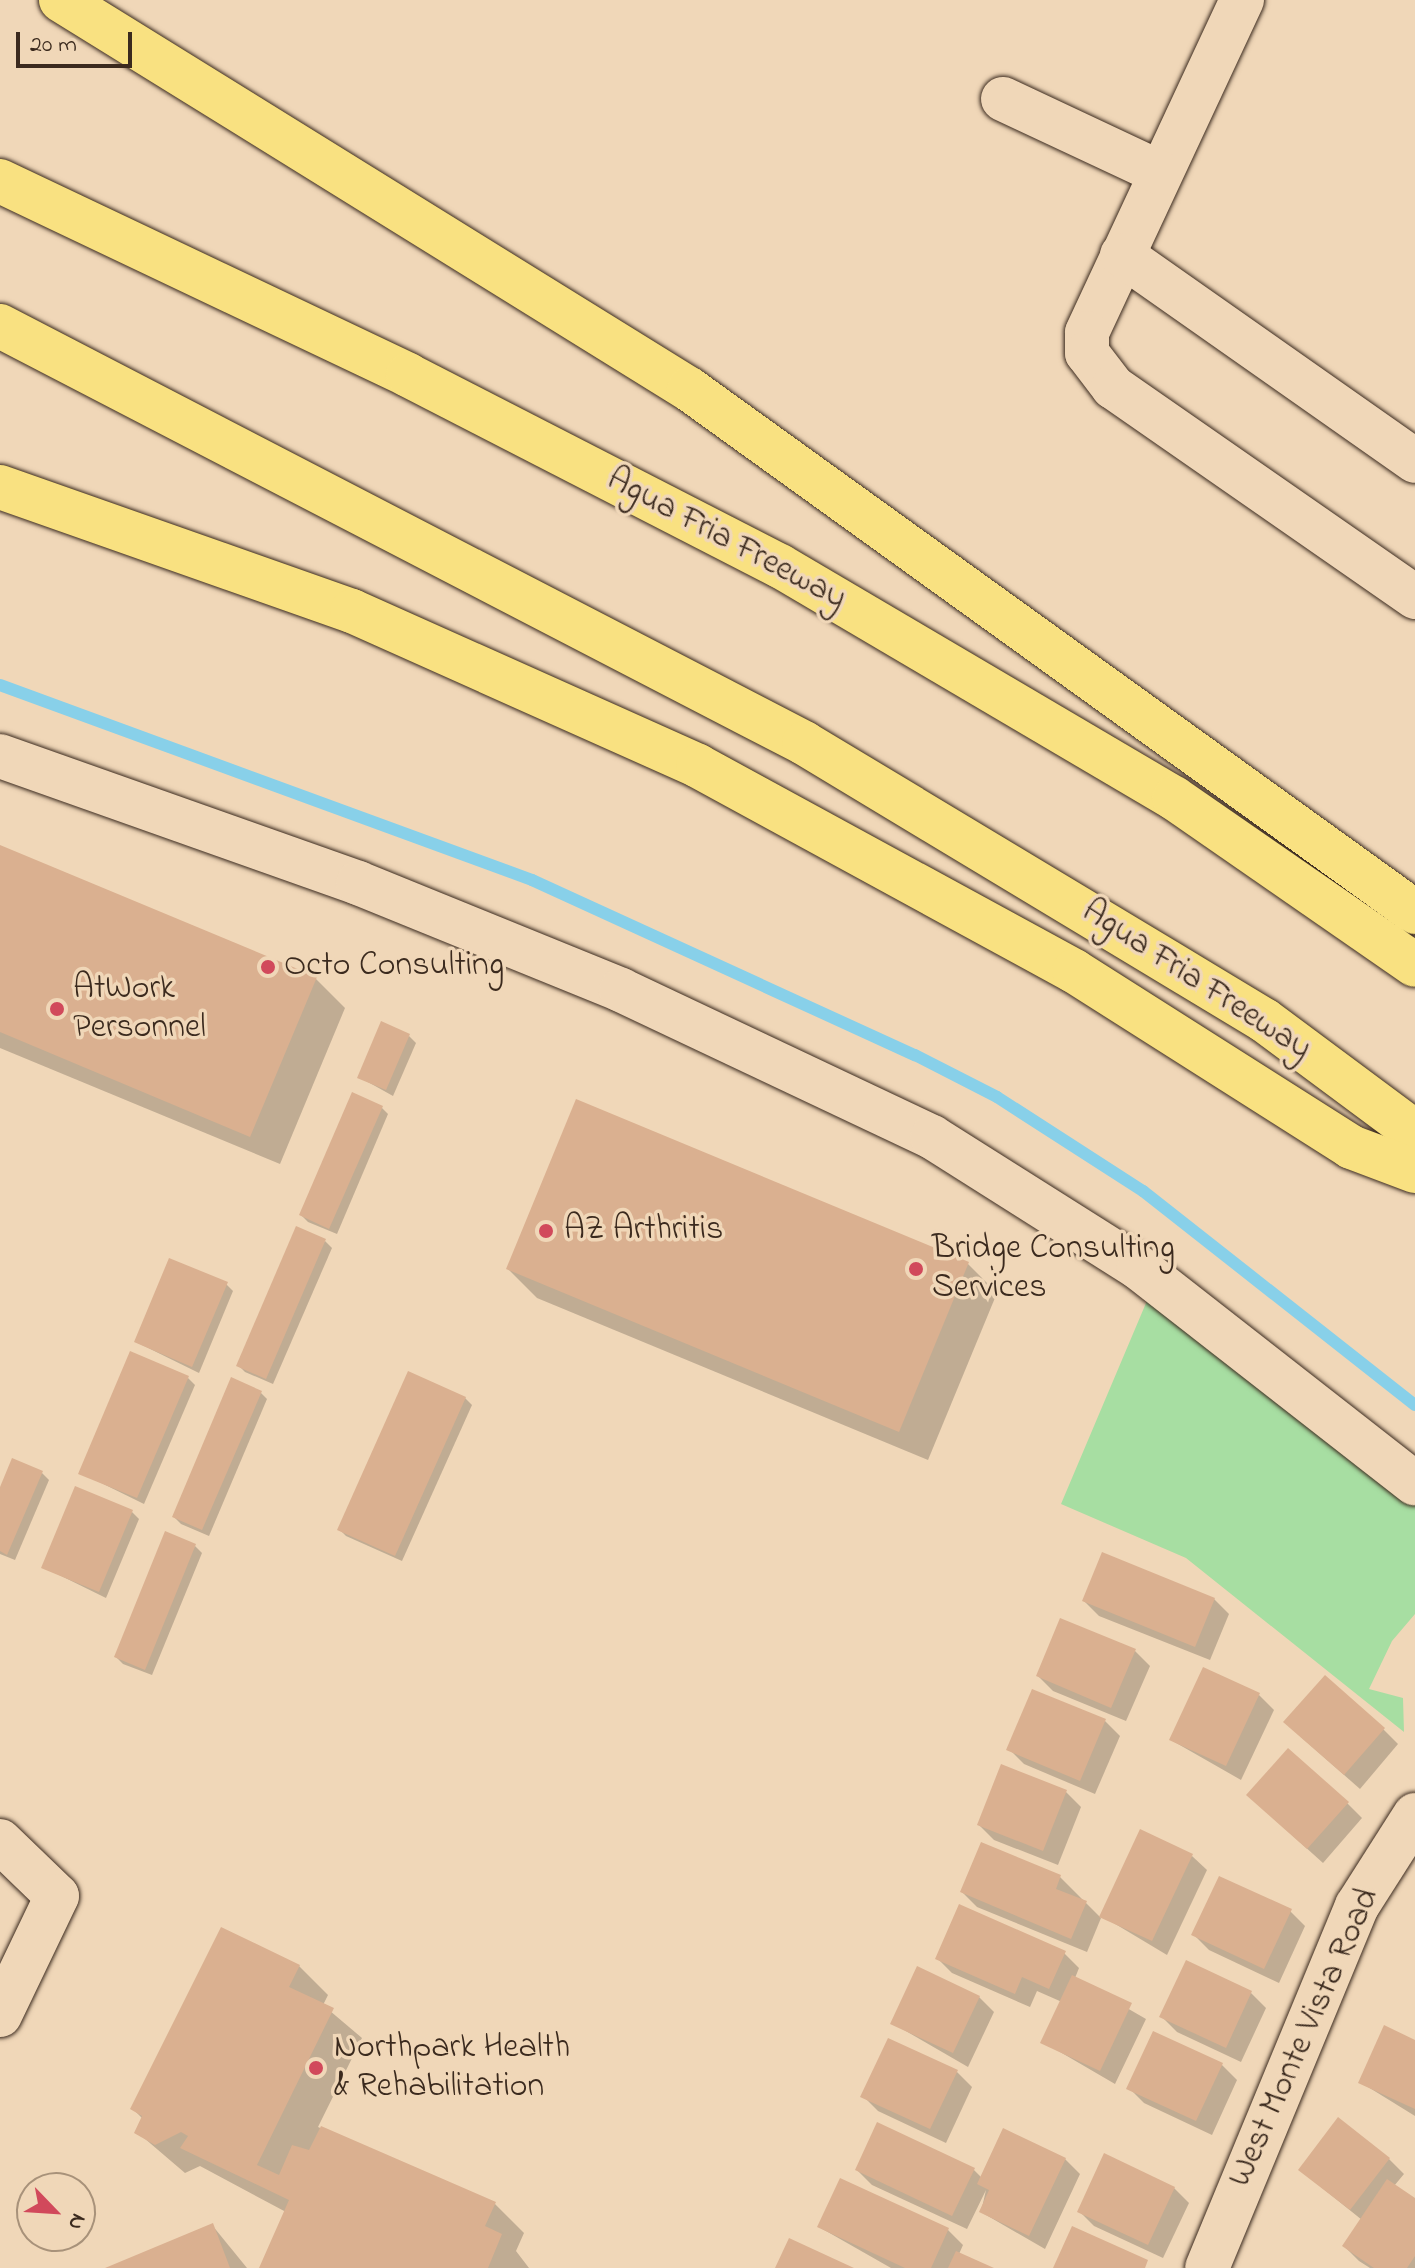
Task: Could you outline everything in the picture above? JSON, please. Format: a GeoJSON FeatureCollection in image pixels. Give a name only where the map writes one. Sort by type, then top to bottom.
{"type":"FeatureCollection","features":[{"type":"Feature","properties":{"kind":"highway"},"geometry":{"type":"LineString","coordinates":[[61,0],[689,389],[1415,912]]}},
{"type":"Feature","properties":{"kind":"highway","name":"Agua Fria Freeway"},"geometry":{"type":"LineString","coordinates":[[0,181],[422,382],[780,566],[1174,798],[1415,965]]}},
{"type":"Feature","properties":{"kind":"highway"},"geometry":{"type":"LineString","coordinates":[[0,326],[121,394]]}},
{"type":"Feature","properties":{"kind":"highway"},"geometry":{"type":"LineString","coordinates":[[0,349],[121,394]]}},
{"type":"Feature","properties":{"kind":"highway","name":"Agua Fria Freeway"},"geometry":{"type":"LineString","coordinates":[[121,394],[552,607],[804,743],[1264,1020],[1415,1132]]}},
{"type":"Feature","properties":{"kind":"highway"},"geometry":{"type":"LineString","coordinates":[[0,487],[352,611],[698,766],[1074,971],[1351,1147],[1415,1171]]}},
{"type":"Feature","properties":{"kind":"street"},"geometry":{"type":"LineString","coordinates":[[1242,0],[1087,333],[1097,374],[1415,597]]}},
{"type":"Feature","properties":{"kind":"street"},"geometry":{"type":"LineString","coordinates":[[1003,99],[1161,173]]}},
{"type":"Feature","properties":{"kind":"street"},"geometry":{"type":"LineString","coordinates":[[1122,255],[1415,461]]}},
{"type":"Feature","properties":{"kind":"street"},"geometry":{"type":"LineString","coordinates":[[0,756],[358,883],[621,990],[932,1137],[1139,1268],[1415,1484]]}},
{"type":"Feature","properties":{"kind":"street","name":"West Monte Vista Road"},"geometry":{"type":"LineString","coordinates":[[1207,2268],[1357,1906],[1415,1815]]}},
{"type":"Feature","properties":{"kind":"street"},"geometry":{"type":"LineString","coordinates":[[0,1841],[57,1896],[0,2015]]}},
{"type":"Feature","properties":{"kind":"green space"},"geometry":{"type":"Polygon","coordinates":[[[1149,1296],[1415,1502],[1415,1614],[1392,1641],[1369,1689],[1403,1698],[1404,1732],[1186,1558],[1061,1504],[1149,1296]]]}},
{"type":"Feature","properties":{"kind":"building"},"geometry":{"type":"Polygon","coordinates":[[[0,845],[317,977],[250,1137],[0,1032],[0,845]]]}},
{"type":"Feature","properties":{"kind":"building"},"geometry":{"type":"Polygon","coordinates":[[[381,1021],[410,1034],[386,1090],[357,1078],[381,1021]]]}},
{"type":"Feature","properties":{"kind":"building"},"geometry":{"type":"Polygon","coordinates":[[[352,1092],[383,1106],[329,1229],[299,1215],[352,1092]]]}},
{"type":"Feature","properties":{"kind":"building"},"geometry":{"type":"Polygon","coordinates":[[[576,1099],[969,1262],[899,1432],[506,1269],[576,1099]]]}},
{"type":"Feature","properties":{"kind":"building"},"geometry":{"type":"Polygon","coordinates":[[[296,1226],[326,1239],[266,1379],[236,1366],[296,1226]]]}},
{"type":"Feature","properties":{"kind":"building"},"geometry":{"type":"Polygon","coordinates":[[[169,1258],[228,1282],[192,1367],[134,1342],[169,1258]]]}},
{"type":"Feature","properties":{"kind":"building"},"geometry":{"type":"Polygon","coordinates":[[[130,1351],[189,1376],[137,1498],[78,1474],[130,1351]]]}},
{"type":"Feature","properties":{"kind":"building"},"geometry":{"type":"Polygon","coordinates":[[[408,1371],[466,1397],[395,1556],[337,1530],[408,1371]]]}},
{"type":"Feature","properties":{"kind":"building"},"geometry":{"type":"Polygon","coordinates":[[[231,1377],[262,1391],[202,1530],[172,1517],[231,1377]]]}},
{"type":"Feature","properties":{"kind":"building"},"geometry":{"type":"Polygon","coordinates":[[[12,1458],[43,1471],[7,1555],[0,1551],[0,1487],[12,1458]]]}},
{"type":"Feature","properties":{"kind":"building"},"geometry":{"type":"Polygon","coordinates":[[[75,1486],[133,1510],[99,1592],[41,1568],[75,1486]]]}},
{"type":"Feature","properties":{"kind":"building"},"geometry":{"type":"Polygon","coordinates":[[[165,1531],[196,1544],[145,1670],[114,1657],[165,1531]]]}},
{"type":"Feature","properties":{"kind":"building"},"geometry":{"type":"Polygon","coordinates":[[[1102,1552],[1215,1598],[1195,1647],[1082,1601],[1102,1552]]]}},
{"type":"Feature","properties":{"kind":"building"},"geometry":{"type":"Polygon","coordinates":[[[1060,1618],[1136,1649],[1111,1708],[1036,1676],[1060,1618]]]}},
{"type":"Feature","properties":{"kind":"building"},"geometry":{"type":"Polygon","coordinates":[[[1203,1667],[1260,1693],[1226,1766],[1169,1740],[1203,1667]]]}},
{"type":"Feature","properties":{"kind":"building"},"geometry":{"type":"Polygon","coordinates":[[[1325,1675],[1385,1728],[1344,1775],[1283,1722],[1325,1675]]]}},
{"type":"Feature","properties":{"kind":"building"},"geometry":{"type":"Polygon","coordinates":[[[1032,1689],[1106,1719],[1080,1781],[1006,1750],[1032,1689]]]}},
{"type":"Feature","properties":{"kind":"building"},"geometry":{"type":"Polygon","coordinates":[[[1288,1748],[1349,1802],[1307,1849],[1246,1795],[1288,1748]]]}},
{"type":"Feature","properties":{"kind":"building"},"geometry":{"type":"Polygon","coordinates":[[[1001,1764],[1067,1790],[1043,1851],[977,1825],[1001,1764]]]}},
{"type":"Feature","properties":{"kind":"building"},"geometry":{"type":"Polygon","coordinates":[[[1140,1829],[1193,1854],[1152,1941],[1099,1917],[1140,1829]]]}},
{"type":"Feature","properties":{"kind":"building"},"geometry":{"type":"Polygon","coordinates":[[[981,1842],[1061,1875],[1056,1889],[1087,1901],[1071,1939],[960,1892],[981,1842]]]}},
{"type":"Feature","properties":{"kind":"building"},"geometry":{"type":"Polygon","coordinates":[[[1219,1876],[1292,1909],[1264,1969],[1191,1935],[1219,1876]]]}},
{"type":"Feature","properties":{"kind":"building"},"geometry":{"type":"Polygon","coordinates":[[[959,1904],[1066,1951],[1049,1989],[1022,1977],[1015,1994],[935,1959],[959,1904]]]}},
{"type":"Feature","properties":{"kind":"building"},"geometry":{"type":"Polygon","coordinates":[[[221,1927],[300,1965],[289,1987],[334,2008],[257,2165],[279,2175],[292,2145],[309,2150],[321,2126],[496,2202],[485,2226],[502,2234],[488,2268],[259,2268],[289,2200],[180,2148],[188,2136],[181,2132],[155,2145],[134,2133],[142,2116],[130,2109],[221,1927]]]}},
{"type":"Feature","properties":{"kind":"building"},"geometry":{"type":"Polygon","coordinates":[[[1186,1960],[1252,1991],[1226,2048],[1159,2017],[1186,1960]]]}},
{"type":"Feature","properties":{"kind":"building"},"geometry":{"type":"Polygon","coordinates":[[[917,1966],[980,1996],[953,2053],[890,2024],[917,1966]]]}},
{"type":"Feature","properties":{"kind":"building"},"geometry":{"type":"Polygon","coordinates":[[[1072,1975],[1132,2003],[1100,2071],[1040,2043],[1072,1975]]]}},
{"type":"Feature","properties":{"kind":"building"},"geometry":{"type":"Polygon","coordinates":[[[1384,2025],[1415,2040],[1415,2109],[1358,2083],[1384,2025]]]}},
{"type":"Feature","properties":{"kind":"building"},"geometry":{"type":"Polygon","coordinates":[[[1153,2031],[1223,2063],[1196,2121],[1126,2089],[1153,2031]]]}},
{"type":"Feature","properties":{"kind":"building"},"geometry":{"type":"Polygon","coordinates":[[[888,2038],[958,2070],[930,2129],[860,2097],[888,2038]]]}},
{"type":"Feature","properties":{"kind":"building"},"geometry":{"type":"Polygon","coordinates":[[[1338,2117],[1390,2158],[1350,2210],[1298,2170],[1338,2117]]]}},
{"type":"Feature","properties":{"kind":"building"},"geometry":{"type":"Polygon","coordinates":[[[877,2122],[975,2168],[952,2216],[855,2170],[877,2122]]]}},
{"type":"Feature","properties":{"kind":"building"},"geometry":{"type":"Polygon","coordinates":[[[1003,2128],[1066,2158],[1029,2236],[979,2212],[989,2190],[977,2184],[1003,2128]]]}},
{"type":"Feature","properties":{"kind":"building"},"geometry":{"type":"Polygon","coordinates":[[[1104,2153],[1175,2187],[1148,2245],[1077,2212],[1104,2153]]]}},
{"type":"Feature","properties":{"kind":"building"},"geometry":{"type":"Polygon","coordinates":[[[840,2178],[949,2228],[931,2268],[905,2268],[817,2227],[840,2178]]]}},
{"type":"Feature","properties":{"kind":"building"},"geometry":{"type":"Polygon","coordinates":[[[1387,2179],[1415,2198],[1415,2256],[1407,2268],[1374,2268],[1342,2246],[1387,2179]]]}},
{"type":"Feature","properties":{"kind":"building"},"geometry":{"type":"Polygon","coordinates":[[[213,2223],[230,2268],[105,2268],[213,2223]]]}},
{"type":"Feature","properties":{"kind":"building"},"geometry":{"type":"Polygon","coordinates":[[[1072,2226],[1148,2260],[1145,2268],[1053,2268],[1072,2226]]]}},
{"type":"Feature","properties":{"kind":"building"},"geometry":{"type":"Polygon","coordinates":[[[789,2238],[854,2268],[775,2268],[789,2238]]]}},
{"type":"Feature","properties":{"kind":"building"},"geometry":{"type":"Polygon","coordinates":[[[956,2251],[994,2268],[948,2268],[956,2251]]]}},
{"type":"Feature","properties":{"kind":"waterway"},"geometry":{"type":"LineString","coordinates":[[0,685],[532,880],[915,1055],[997,1097],[1143,1191],[1415,1405]]}},
{"type":"Feature","properties":{"kind":"place","name":"Octo Consulting"},"geometry":{"type":"Point","coordinates":[268,967]}},
{"type":"Feature","properties":{"kind":"place","name":"AtWork Personnel"},"geometry":{"type":"Point","coordinates":[57,1009]}},
{"type":"Feature","properties":{"kind":"place","name":"AZ Arthritis"},"geometry":{"type":"Point","coordinates":[546,1231]}},
{"type":"Feature","properties":{"kind":"place","name":"Bridge Consulting Services"},"geometry":{"type":"Point","coordinates":[916,1269]}},
{"type":"Feature","properties":{"kind":"place","name":"Northpark Health & Rehabilitation"},"geometry":{"type":"Point","coordinates":[316,2068]}}]}
